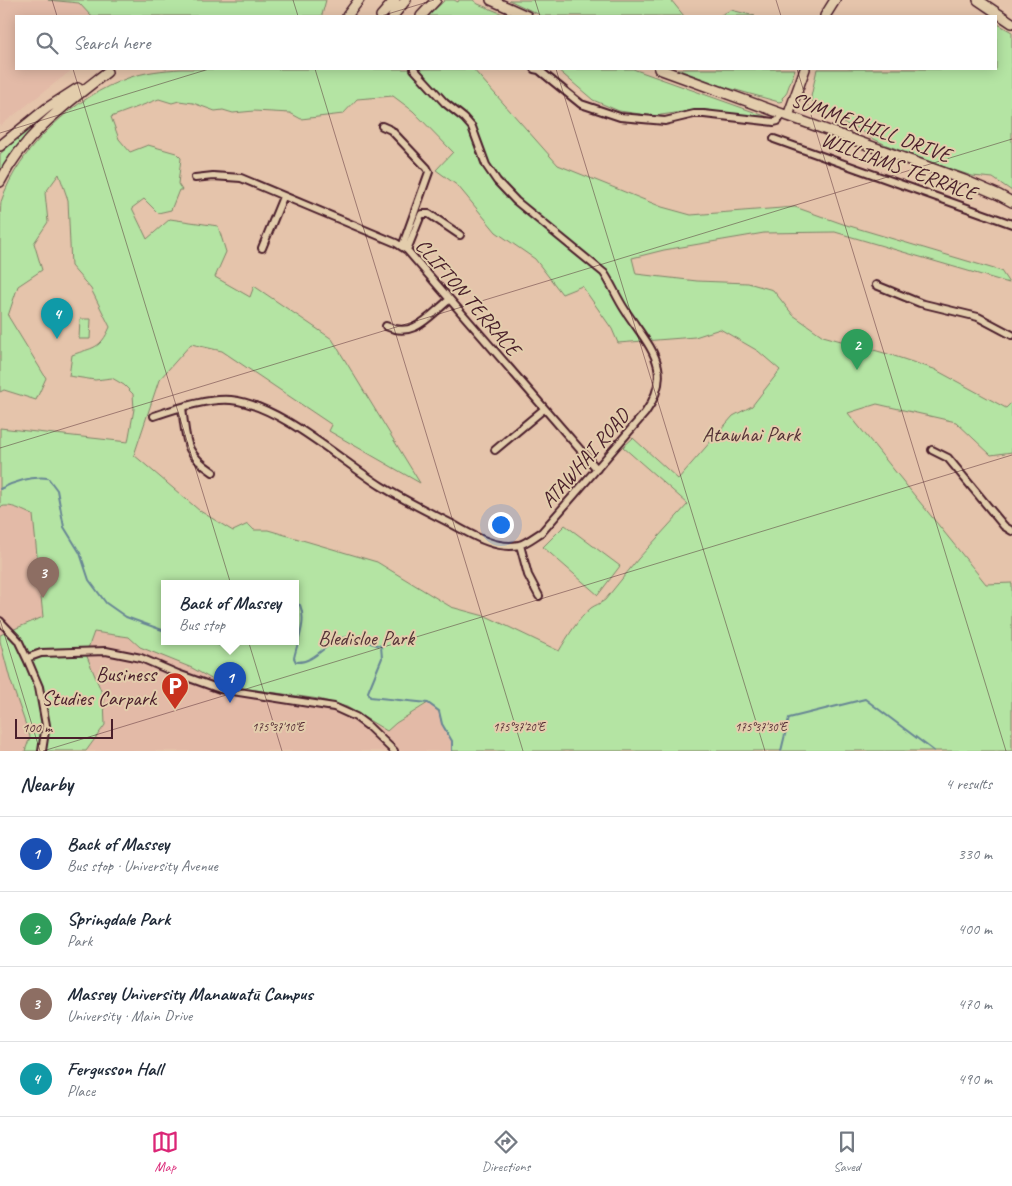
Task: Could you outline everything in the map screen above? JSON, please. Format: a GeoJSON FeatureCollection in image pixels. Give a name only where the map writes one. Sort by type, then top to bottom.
{"type":"FeatureCollection","features":[{"type":"Feature","properties":{"kind":"main road"},"geometry":{"type":"LineString","coordinates":[[348,15],[359,0]]}},
{"type":"Feature","properties":{"kind":"main road"},"geometry":{"type":"LineString","coordinates":[[382,15],[395,0]]}},
{"type":"Feature","properties":{"kind":"main road"},"geometry":{"type":"LineString","coordinates":[[394,15],[406,0]]}},
{"type":"Feature","properties":{"kind":"main road"},"geometry":{"type":"LineString","coordinates":[[422,15],[436,0]]}},
{"type":"Feature","properties":{"kind":"main road"},"geometry":{"type":"LineString","coordinates":[[492,0],[523,14]]}},
{"type":"Feature","properties":{"kind":"main road"},"geometry":{"type":"LineString","coordinates":[[501,0],[523,14]]}},
{"type":"Feature","properties":{"kind":"main road"},"geometry":{"type":"LineString","coordinates":[[826,15],[835,0]]}},
{"type":"Feature","properties":{"kind":"main road"},"geometry":{"type":"LineString","coordinates":[[978,0],[1012,22]]}},
{"type":"Feature","properties":{"kind":"main road"},"geometry":{"type":"LineString","coordinates":[[0,146],[47,108],[111,70]]}},
{"type":"Feature","properties":{"kind":"main road"},"geometry":{"type":"LineString","coordinates":[[0,182],[15,156],[36,132],[65,104],[111,70]]}},
{"type":"Feature","properties":{"kind":"main road","name":"SUMMERHILL DRIVE"},"geometry":{"type":"LineString","coordinates":[[662,70],[964,180],[1012,202]]}},
{"type":"Feature","properties":{"kind":"main road"},"geometry":{"type":"LineString","coordinates":[[785,115],[805,70]]}},
{"type":"Feature","properties":{"kind":"street","name":"ATAWHAI ROAD"},"geometry":{"type":"LineString","coordinates":[[415,70],[445,103],[472,127],[486,165],[497,181],[516,201],[604,273],[623,308],[652,350],[659,368],[659,385],[645,413],[542,532],[520,545]]}},
{"type":"Feature","properties":{"kind":"street"},"geometry":{"type":"LineString","coordinates":[[539,70],[581,104],[620,117],[665,121],[694,114],[704,114],[774,122],[785,115]]}},
{"type":"Feature","properties":{"kind":"street"},"geometry":{"type":"LineString","coordinates":[[382,126],[391,130],[429,172],[405,248]]}},
{"type":"Feature","properties":{"kind":"street","name":"WILLIAMS TERRACE"},"geometry":{"type":"LineString","coordinates":[[774,139],[1012,224]]}},
{"type":"Feature","properties":{"kind":"street","name":"CLIFTON TERRACE"},"geometry":{"type":"LineString","coordinates":[[195,178],[213,176],[241,178],[405,248],[597,469]]}},
{"type":"Feature","properties":{"kind":"street"},"geometry":{"type":"LineString","coordinates":[[262,248],[283,197]]}},
{"type":"Feature","properties":{"kind":"street"},"geometry":{"type":"LineString","coordinates":[[405,248],[423,214],[429,214],[460,235]]}},
{"type":"Feature","properties":{"kind":"street"},"geometry":{"type":"LineString","coordinates":[[876,285],[920,303],[978,317],[1012,335]]}},
{"type":"Feature","properties":{"kind":"street"},"geometry":{"type":"LineString","coordinates":[[386,326],[398,331],[410,330],[449,300]]}},
{"type":"Feature","properties":{"kind":"street"},"geometry":{"type":"LineString","coordinates":[[154,416],[220,400],[237,401],[255,406],[295,427],[383,488],[476,537],[503,545],[520,545],[528,575],[539,596]]}},
{"type":"Feature","properties":{"kind":"street"},"geometry":{"type":"LineString","coordinates":[[182,408],[189,450],[199,462],[213,472]]}},
{"type":"Feature","properties":{"kind":"street"},"geometry":{"type":"LineString","coordinates":[[495,450],[544,408]]}},
{"type":"Feature","properties":{"kind":"street"},"geometry":{"type":"LineString","coordinates":[[932,450],[948,458],[1004,526],[1012,532]]}},
{"type":"Feature","properties":{"kind":"street"},"geometry":{"type":"LineString","coordinates":[[0,621],[18,640],[38,687],[44,707],[46,724],[42,751]]}},
{"type":"Feature","properties":{"kind":"street"},"geometry":{"type":"LineString","coordinates":[[27,658],[41,653],[106,650],[141,658],[220,689],[334,707],[356,717],[394,751]]}},
{"type":"Feature","properties":{"kind":"shaded area"},"geometry":{"type":"Polygon","coordinates":[[[0,0],[48,0],[79,3],[90,15],[15,15],[15,70],[72,70],[0,126],[0,0]]]}},
{"type":"Feature","properties":{"kind":"shaded area"},"geometry":{"type":"Polygon","coordinates":[[[5,506],[47,513],[94,632],[129,637],[140,647],[192,668],[215,681],[234,687],[319,699],[347,707],[387,731],[396,723],[429,704],[439,711],[442,724],[452,741],[452,751],[0,751],[0,507],[5,506]]]}},
{"type":"Feature","properties":{"kind":"green space"},"geometry":{"type":"Polygon","coordinates":[[[48,0],[326,0],[322,15],[90,15],[79,3],[48,0]]]}},
{"type":"Feature","properties":{"kind":"green space"},"geometry":{"type":"Polygon","coordinates":[[[445,0],[458,2],[459,0],[473,0],[478,4],[506,15],[429,15],[445,0]]]}},
{"type":"Feature","properties":{"kind":"green space"},"geometry":{"type":"Polygon","coordinates":[[[509,0],[671,0],[683,15],[540,15],[509,0]]]}},
{"type":"Feature","properties":{"kind":"green space"},"geometry":{"type":"Polygon","coordinates":[[[731,10],[751,15],[721,15],[731,10]]]}},
{"type":"Feature","properties":{"kind":"green space"},"geometry":{"type":"Polygon","coordinates":[[[997,24],[1012,32],[1012,191],[993,178],[972,176],[884,144],[858,129],[816,112],[811,97],[817,70],[997,70],[997,24]]]}},
{"type":"Feature","properties":{"kind":"green space"},"geometry":{"type":"Polygon","coordinates":[[[474,70],[558,165],[662,207],[691,215],[795,207],[843,224],[1001,271],[1009,283],[835,232],[764,233],[664,250],[632,258],[636,274],[697,281],[748,283],[773,290],[793,315],[823,336],[934,369],[1006,408],[1012,402],[1012,452],[991,455],[956,422],[877,404],[848,413],[986,584],[1012,583],[1012,751],[452,751],[452,741],[442,724],[439,712],[428,703],[396,723],[387,731],[347,707],[319,699],[234,687],[215,681],[192,668],[140,647],[129,637],[94,632],[86,654],[104,698],[105,725],[86,751],[25,751],[30,737],[10,679],[0,635],[43,617],[33,515],[13,507],[0,507],[0,428],[128,442],[134,409],[133,394],[124,385],[112,378],[95,380],[69,376],[72,355],[95,347],[103,340],[110,327],[91,289],[71,266],[68,200],[59,174],[45,193],[48,222],[34,243],[42,270],[18,286],[8,316],[46,378],[36,400],[4,390],[0,392],[1,202],[9,182],[21,162],[51,126],[69,111],[108,86],[128,78],[161,71],[474,70]],[[393,96],[357,99],[343,114],[301,119],[290,113],[254,111],[233,113],[223,110],[215,111],[193,103],[179,101],[172,103],[159,99],[111,117],[119,139],[130,152],[148,145],[176,153],[181,158],[178,184],[182,190],[179,190],[171,210],[158,213],[144,199],[132,208],[147,239],[170,219],[218,226],[226,252],[215,277],[250,297],[254,286],[332,339],[420,483],[329,431],[332,425],[222,351],[191,344],[159,380],[134,455],[200,511],[233,531],[248,524],[254,530],[268,530],[377,562],[451,607],[488,617],[559,651],[582,617],[591,608],[605,600],[638,559],[688,504],[623,447],[633,438],[678,479],[733,416],[752,406],[780,370],[758,351],[720,329],[695,337],[618,343],[612,329],[582,286],[562,294],[535,259],[496,232],[458,186],[436,170],[453,152],[413,111],[393,96]]]}},
{"type":"Feature","properties":{"kind":"green space"},"geometry":{"type":"Polygon","coordinates":[[[558,70],[636,70],[768,117],[696,110],[654,116],[619,111],[593,100],[558,70]]]}},
{"type":"Feature","properties":{"kind":"green space"},"geometry":{"type":"Polygon","coordinates":[[[680,70],[795,70],[786,94],[782,98],[783,101],[779,102],[725,87],[680,70]]]}},
{"type":"Feature","properties":{"kind":"green space"},"geometry":{"type":"Polygon","coordinates":[[[49,111],[19,144],[0,172],[0,154],[49,111]]]}},
{"type":"Feature","properties":{"kind":"green space"},"geometry":{"type":"Polygon","coordinates":[[[80,319],[91,319],[90,339],[79,339],[80,319]]]}},
{"type":"Feature","properties":{"kind":"green space"},"geometry":{"type":"Polygon","coordinates":[[[565,525],[620,566],[598,595],[543,547],[565,525]]]}},
{"type":"Feature","properties":{"kind":"waterway"},"geometry":{"type":"LineString","coordinates":[[0,489],[23,480],[48,478],[57,490],[64,527],[80,553],[89,580],[106,603],[126,617],[161,630]]}},
{"type":"Feature","properties":{"kind":"waterway"},"geometry":{"type":"LineString","coordinates":[[299,605],[303,618],[299,639]]}},
{"type":"Feature","properties":{"kind":"waterway"},"geometry":{"type":"LineString","coordinates":[[297,645],[294,658],[296,662],[310,659],[340,638],[350,637],[381,646],[382,658],[368,692],[370,697],[428,703],[439,711],[442,724],[452,741],[452,751]]}},
{"type":"Feature","properties":{"kind":"waterway"},"geometry":{"type":"LineString","coordinates":[[220,645],[225,647],[229,645]]}},
{"type":"Feature","properties":{"kind":"waterway"},"geometry":{"type":"LineString","coordinates":[[781,751],[789,718],[865,699],[934,751]]}},
{"type":"Feature","properties":{"kind":"place","name":"Fergusson Hall"},"geometry":{"type":"Point","coordinates":[57,339]}},
{"type":"Feature","properties":{"kind":"place","name":"Springdale Park"},"geometry":{"type":"Point","coordinates":[857,370]}},
{"type":"Feature","properties":{"kind":"place","name":"Massey University Manawatū Campus"},"geometry":{"type":"Point","coordinates":[43,598]}},
{"type":"Feature","properties":{"kind":"place","name":"Back of Massey"},"geometry":{"type":"Point","coordinates":[230,703]}},
{"type":"Feature","properties":{"kind":"place","name":"Business Studies Carpark"},"geometry":{"type":"Point","coordinates":[175,710]}},
{"type":"Feature","properties":{"kind":"park label","name":"Atawhai Park"},"geometry":{"type":"Point","coordinates":[751,434]}},
{"type":"Feature","properties":{"kind":"park label","name":"Bledisloe Park"},"geometry":{"type":"Point","coordinates":[366,638]}}]}
